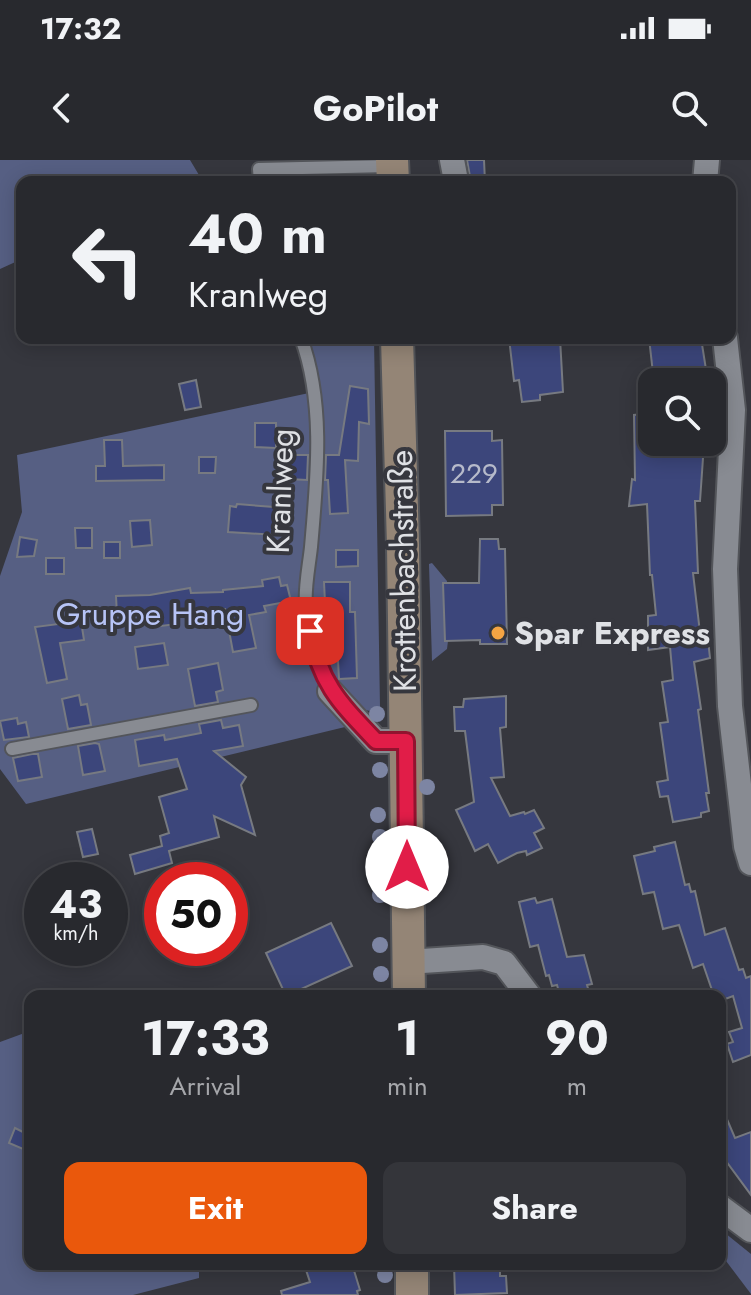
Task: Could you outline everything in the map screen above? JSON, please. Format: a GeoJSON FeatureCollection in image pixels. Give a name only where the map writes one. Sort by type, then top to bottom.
{"type":"FeatureCollection","features":[{"type":"Feature","properties":{"kind":"main road","name":"Krottenbachstraße"},"geometry":{"type":"LineString","coordinates":[[397,344],[409,990]]}},
{"type":"Feature","properties":{"kind":"main road"},"geometry":{"type":"LineString","coordinates":[[412,1270],[412,1295]]}},
{"type":"Feature","properties":{"kind":"street"},"geometry":{"type":"LineString","coordinates":[[726,344],[733,410],[725,569],[730,706],[746,846],[751,863]]}},
{"type":"Feature","properties":{"kind":"street","name":"Kranlweg"},"geometry":{"type":"LineString","coordinates":[[330,691],[376,741],[406,741]]}},
{"type":"Feature","properties":{"kind":"street"},"geometry":{"type":"LineString","coordinates":[[407,962],[483,957],[504,963],[524,990]]}},
{"type":"Feature","properties":{"kind":"street"},"geometry":{"type":"LineString","coordinates":[[726,1211],[751,1230]]}},
{"type":"Feature","properties":{"kind":"lane"},"geometry":{"type":"LineString","coordinates":[[260,176],[259,169],[393,169]]}},
{"type":"Feature","properties":{"kind":"lane","name":"Kranlweg"},"geometry":{"type":"LineString","coordinates":[[303,344],[315,397],[316,488],[305,606],[315,655],[330,691]]}},
{"type":"Feature","properties":{"kind":"lane"},"geometry":{"type":"LineString","coordinates":[[12,749],[251,705]]}},
{"type":"Feature","properties":{"kind":"green space"},"geometry":{"type":"Polygon","coordinates":[[[0,160],[190,160],[200,176],[16,176],[16,262],[0,269],[0,160]]]}},
{"type":"Feature","properties":{"kind":"green space"},"geometry":{"type":"Polygon","coordinates":[[[346,174],[346,176],[273,176],[346,174]]]}},
{"type":"Feature","properties":{"kind":"green space"},"geometry":{"type":"Polygon","coordinates":[[[309,344],[374,344],[380,707],[373,711],[361,708],[340,688],[315,625],[313,596],[322,440],[319,386],[309,344]]]}},
{"type":"Feature","properties":{"kind":"green space","name":"Gruppe Hang"},"geometry":{"type":"Polygon","coordinates":[[[309,393],[311,490],[300,606],[303,643],[319,687],[345,727],[26,804],[0,769],[0,576],[22,512],[17,455],[309,393]]]}},
{"type":"Feature","properties":{"kind":"green space"},"geometry":{"type":"Polygon","coordinates":[[[432,563],[447,581],[448,641],[447,649],[432,661],[429,564],[432,563]]]}},
{"type":"Feature","properties":{"kind":"green space"},"geometry":{"type":"Polygon","coordinates":[[[24,1033],[24,1270],[199,1270],[199,1278],[133,1295],[0,1295],[0,1042],[24,1033]]]}},
{"type":"Feature","properties":{"kind":"green space"},"geometry":{"type":"Polygon","coordinates":[[[726,1234],[751,1254],[751,1294],[726,1261],[726,1234]]]}},
{"type":"Feature","properties":{"kind":"building"},"geometry":{"type":"Polygon","coordinates":[[[467,160],[484,160],[485,176],[470,176],[467,160]]]}},
{"type":"Feature","properties":{"kind":"building"},"geometry":{"type":"Polygon","coordinates":[[[510,344],[560,344],[563,392],[540,395],[540,400],[522,402],[519,380],[514,381],[510,344]]]}},
{"type":"Feature","properties":{"kind":"building"},"geometry":{"type":"Polygon","coordinates":[[[650,344],[702,344],[706,368],[652,368],[650,344]]]}},
{"type":"Feature","properties":{"kind":"building"},"geometry":{"type":"Polygon","coordinates":[[[196,380],[201,407],[185,410],[179,384],[196,380]]]}},
{"type":"Feature","properties":{"kind":"building"},"geometry":{"type":"Polygon","coordinates":[[[350,386],[368,389],[369,424],[359,422],[358,461],[345,460],[348,513],[330,514],[328,480],[325,480],[326,455],[339,455],[350,386]]]}},
{"type":"Feature","properties":{"kind":"building"},"geometry":{"type":"Polygon","coordinates":[[[634,415],[638,415],[638,456],[703,456],[700,501],[695,501],[698,573],[693,573],[701,641],[708,640],[710,658],[694,662],[709,811],[701,813],[701,817],[673,822],[668,796],[660,797],[657,782],[668,780],[660,723],[668,722],[662,682],[673,680],[670,647],[648,650],[648,616],[656,615],[650,575],[647,504],[629,506],[632,479],[635,480],[634,415]]]}},
{"type":"Feature","properties":{"kind":"building"},"geometry":{"type":"Polygon","coordinates":[[[255,423],[276,423],[276,448],[255,447],[255,423]]]}},
{"type":"Feature","properties":{"kind":"building"},"geometry":{"type":"Polygon","coordinates":[[[445,431],[492,431],[492,441],[502,440],[503,505],[492,505],[492,515],[446,516],[445,431]]]}},
{"type":"Feature","properties":{"kind":"building"},"geometry":{"type":"Polygon","coordinates":[[[104,440],[122,440],[123,466],[164,465],[164,480],[96,481],[96,466],[105,466],[104,440]]]}},
{"type":"Feature","properties":{"kind":"building"},"geometry":{"type":"Polygon","coordinates":[[[288,455],[308,455],[307,480],[288,479],[288,455]]]}},
{"type":"Feature","properties":{"kind":"building"},"geometry":{"type":"Polygon","coordinates":[[[199,457],[216,457],[215,473],[199,473],[199,457]]]}},
{"type":"Feature","properties":{"kind":"building"},"geometry":{"type":"Polygon","coordinates":[[[237,504],[274,507],[274,515],[278,515],[277,535],[228,532],[230,506],[236,507],[237,504]]]}},
{"type":"Feature","properties":{"kind":"building"},"geometry":{"type":"Polygon","coordinates":[[[150,520],[152,545],[132,547],[130,521],[150,520]]]}},
{"type":"Feature","properties":{"kind":"building"},"geometry":{"type":"Polygon","coordinates":[[[75,528],[92,528],[92,548],[76,548],[75,528]]]}},
{"type":"Feature","properties":{"kind":"building"},"geometry":{"type":"Polygon","coordinates":[[[20,537],[37,540],[34,556],[17,557],[20,537]]]}},
{"type":"Feature","properties":{"kind":"building"},"geometry":{"type":"Polygon","coordinates":[[[480,539],[498,539],[499,549],[505,549],[507,644],[480,644],[480,640],[445,641],[443,583],[479,583],[480,539]]]}},
{"type":"Feature","properties":{"kind":"building"},"geometry":{"type":"Polygon","coordinates":[[[104,542],[120,542],[120,558],[104,558],[104,542]]]}},
{"type":"Feature","properties":{"kind":"building"},"geometry":{"type":"Polygon","coordinates":[[[336,550],[358,550],[358,566],[336,567],[336,550]]]}},
{"type":"Feature","properties":{"kind":"building"},"geometry":{"type":"Polygon","coordinates":[[[46,558],[64,558],[64,574],[46,574],[46,558]]]}},
{"type":"Feature","properties":{"kind":"building"},"geometry":{"type":"Polygon","coordinates":[[[279,577],[281,586],[287,585],[291,601],[264,606],[266,612],[249,615],[256,648],[233,652],[225,609],[175,613],[177,624],[153,627],[151,614],[117,615],[116,596],[150,595],[190,588],[191,593],[223,592],[263,586],[262,580],[279,577]]]}},
{"type":"Feature","properties":{"kind":"building"},"geometry":{"type":"Polygon","coordinates":[[[324,582],[350,582],[350,612],[355,612],[357,678],[339,679],[337,643],[327,643],[324,582]]]}},
{"type":"Feature","properties":{"kind":"building"},"geometry":{"type":"Polygon","coordinates":[[[81,621],[84,640],[60,643],[67,679],[47,683],[35,627],[81,621]]]}},
{"type":"Feature","properties":{"kind":"building"},"geometry":{"type":"Polygon","coordinates":[[[164,643],[168,665],[138,669],[135,647],[164,643]]]}},
{"type":"Feature","properties":{"kind":"building"},"geometry":{"type":"Polygon","coordinates":[[[218,663],[223,690],[216,692],[218,702],[195,706],[188,669],[218,663]]]}},
{"type":"Feature","properties":{"kind":"building"},"geometry":{"type":"Polygon","coordinates":[[[79,695],[81,705],[87,704],[91,725],[68,729],[62,699],[79,695]]]}},
{"type":"Feature","properties":{"kind":"building"},"geometry":{"type":"Polygon","coordinates":[[[506,696],[506,727],[500,728],[504,777],[491,778],[510,816],[534,810],[544,828],[534,833],[542,848],[527,855],[526,851],[517,853],[498,863],[488,844],[475,851],[456,810],[474,802],[465,731],[455,731],[454,707],[463,707],[464,699],[506,696]]]}},
{"type":"Feature","properties":{"kind":"building"},"geometry":{"type":"Polygon","coordinates":[[[17,718],[18,724],[26,722],[29,737],[4,740],[0,721],[17,718]]]}},
{"type":"Feature","properties":{"kind":"building"},"geometry":{"type":"Polygon","coordinates":[[[221,720],[223,728],[239,725],[243,746],[214,751],[246,777],[241,785],[255,835],[214,816],[219,837],[169,851],[172,862],[144,862],[144,871],[135,874],[130,855],[162,846],[160,836],[169,833],[159,797],[187,789],[177,759],[139,766],[135,740],[164,735],[165,740],[201,733],[199,724],[221,720]]]}},
{"type":"Feature","properties":{"kind":"building"},"geometry":{"type":"Polygon","coordinates":[[[99,744],[105,771],[83,775],[78,746],[99,744]]]}},
{"type":"Feature","properties":{"kind":"building"},"geometry":{"type":"Polygon","coordinates":[[[38,754],[42,777],[18,781],[13,758],[38,754]]]}},
{"type":"Feature","properties":{"kind":"building"},"geometry":{"type":"Polygon","coordinates":[[[92,829],[98,854],[83,857],[77,832],[92,829]]]}},
{"type":"Feature","properties":{"kind":"building"},"geometry":{"type":"Polygon","coordinates":[[[675,842],[685,885],[689,884],[691,892],[695,891],[705,935],[725,928],[739,970],[743,969],[746,978],[751,976],[751,1055],[733,1062],[727,1044],[733,1042],[729,1032],[742,1028],[733,996],[726,999],[726,990],[712,990],[703,964],[693,968],[679,925],[663,929],[654,892],[643,894],[634,856],[655,851],[654,847],[675,842]]]}},
{"type":"Feature","properties":{"kind":"building"},"geometry":{"type":"Polygon","coordinates":[[[535,898],[537,903],[552,899],[567,957],[584,955],[592,984],[587,985],[588,990],[558,990],[557,985],[552,986],[549,975],[546,976],[538,945],[530,947],[519,902],[535,898]]]}},
{"type":"Feature","properties":{"kind":"building"},"geometry":{"type":"Polygon","coordinates":[[[331,923],[352,966],[299,990],[283,990],[266,953],[331,923]]]}},
{"type":"Feature","properties":{"kind":"building"},"geometry":{"type":"Polygon","coordinates":[[[726,1117],[735,1138],[751,1132],[751,1195],[726,1161],[726,1117]]]}},
{"type":"Feature","properties":{"kind":"building"},"geometry":{"type":"Polygon","coordinates":[[[15,1128],[24,1132],[23,1149],[9,1143],[15,1128]]]}},
{"type":"Feature","properties":{"kind":"building"},"geometry":{"type":"Polygon","coordinates":[[[306,1270],[354,1270],[360,1290],[357,1291],[358,1295],[282,1295],[281,1291],[310,1282],[306,1270]]]}},
{"type":"Feature","properties":{"kind":"building"},"geometry":{"type":"Polygon","coordinates":[[[454,1270],[500,1270],[500,1276],[506,1276],[507,1293],[455,1295],[454,1270]]]}},
{"type":"Feature","properties":{"kind":"place","name":"Spar Express"},"geometry":{"type":"Point","coordinates":[498,633]}},
{"type":"Feature","properties":{"kind":"route"},"geometry":{"type":"LineString","coordinates":[[310,631],[315,655],[330,691],[351,716],[376,741],[406,741],[407,867]]}}]}
